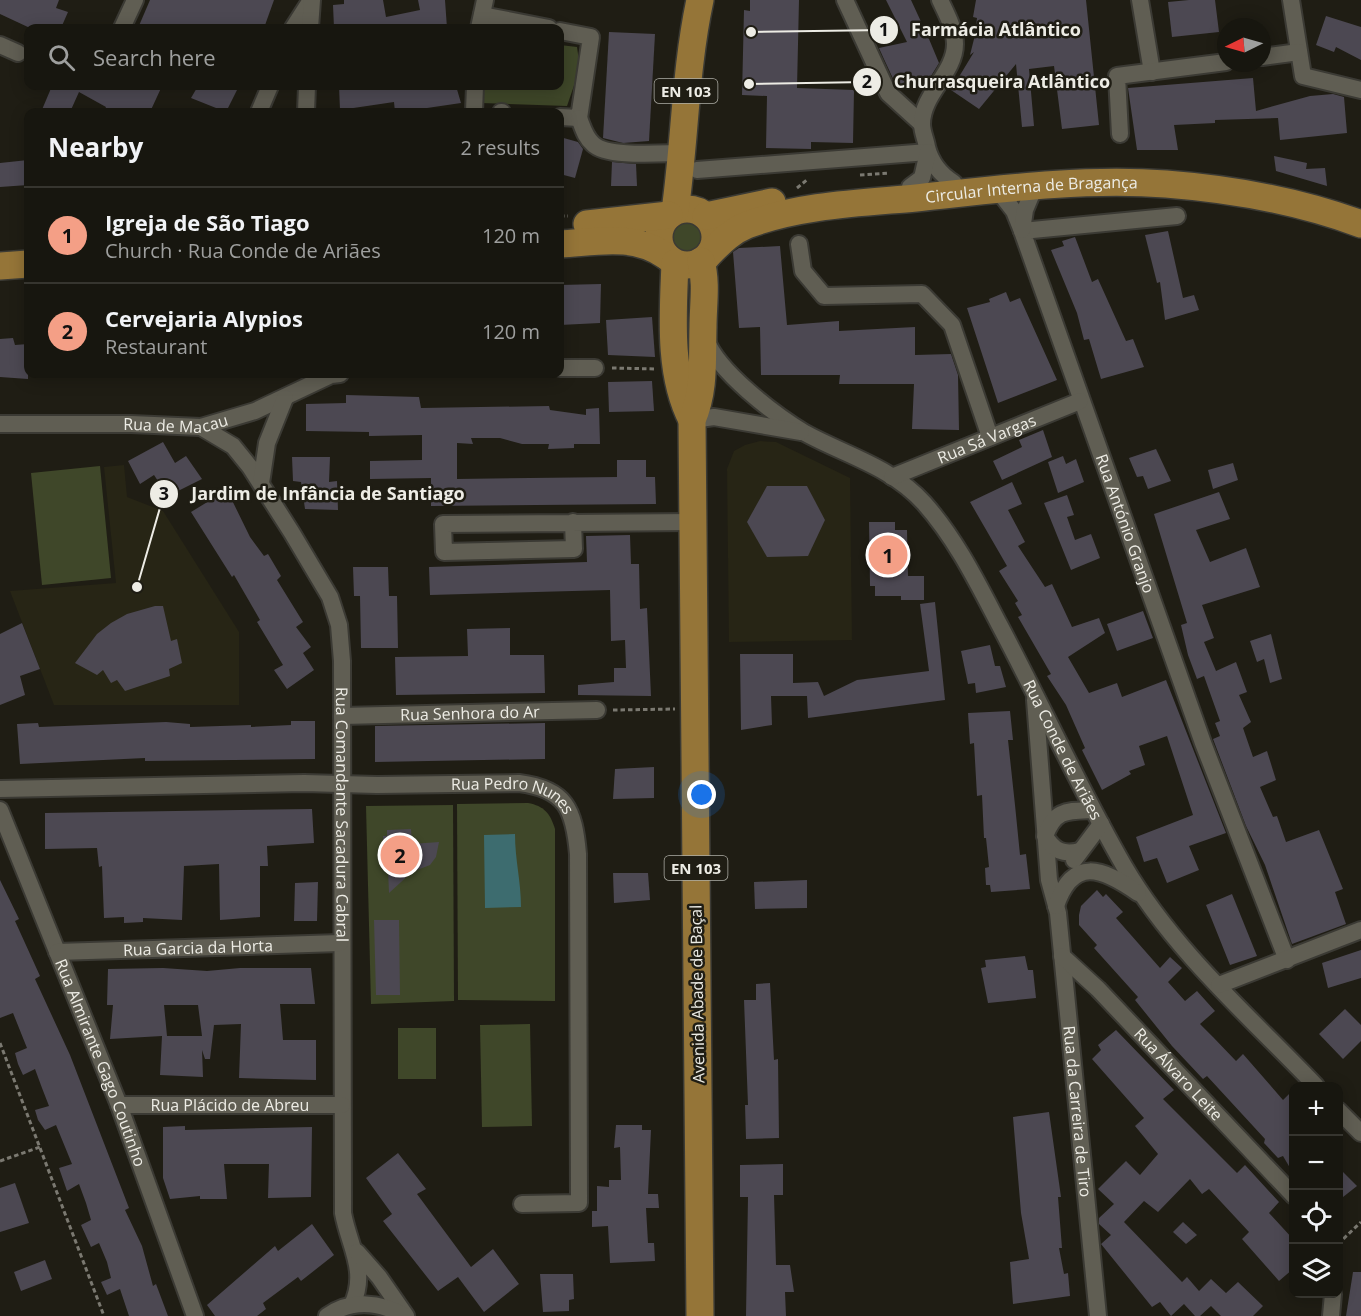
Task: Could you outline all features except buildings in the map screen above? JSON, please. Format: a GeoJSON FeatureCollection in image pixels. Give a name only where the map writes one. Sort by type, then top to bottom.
{"type":"FeatureCollection","features":[{"type":"Feature","properties":{"kind":"main road","name":"Avenida Abade de Baçal"},"geometry":{"type":"LineString","coordinates":[[700,0],[689,55],[689,162],[686,213],[659,235],[661,249],[688,258],[704,288],[702,387],[692,420],[700,1316]]}},
{"type":"Feature","properties":{"kind":"main road","name":"Avenida Abade de Baçal"},"geometry":{"type":"LineString","coordinates":[[689,162],[715,0]]}},
{"type":"Feature","properties":{"kind":"main road","name":"Circular Interna de Bragança"},"geometry":{"type":"LineString","coordinates":[[564,225],[632,221],[785,200],[1068,171],[1161,174],[1248,184],[1304,196],[1361,213]]}},
{"type":"Feature","properties":{"kind":"main road","name":"Circular Interna de Bragança"},"geometry":{"type":"LineString","coordinates":[[688,258],[744,226],[776,216],[1035,186],[1128,183],[1212,189],[1302,206],[1361,224]]}},
{"type":"Feature","properties":{"kind":"main road","name":"Avenida Abade de Baçal"},"geometry":{"type":"LineString","coordinates":[[686,213],[715,233],[688,258],[676,369],[681,396],[692,420]]}},
{"type":"Feature","properties":{"kind":"main road"},"geometry":{"type":"LineString","coordinates":[[564,244],[631,241],[651,245],[688,258]]}},
{"type":"Feature","properties":{"kind":"main road"},"geometry":{"type":"LineString","coordinates":[[0,266],[24,264]]}},
{"type":"Feature","properties":{"kind":"main road"},"geometry":{"type":"LineString","coordinates":[[0,285],[24,282]]}},
{"type":"Feature","properties":{"kind":"street"},"geometry":{"type":"LineString","coordinates":[[124,24],[135,0]]}},
{"type":"Feature","properties":{"kind":"street"},"geometry":{"type":"LineString","coordinates":[[296,24],[311,0]]}},
{"type":"Feature","properties":{"kind":"street"},"geometry":{"type":"LineString","coordinates":[[310,24],[311,0]]}},
{"type":"Feature","properties":{"kind":"street"},"geometry":{"type":"LineString","coordinates":[[845,0],[888,93],[922,124]]}},
{"type":"Feature","properties":{"kind":"street"},"geometry":{"type":"LineString","coordinates":[[940,0],[950,23],[955,44],[950,63],[930,96],[922,124],[928,152],[941,174],[954,183]]}},
{"type":"Feature","properties":{"kind":"street"},"geometry":{"type":"LineString","coordinates":[[1140,0],[1152,72]]}},
{"type":"Feature","properties":{"kind":"street"},"geometry":{"type":"LineString","coordinates":[[1292,0],[1303,76],[1361,90]]}},
{"type":"Feature","properties":{"kind":"street"},"geometry":{"type":"LineString","coordinates":[[482,15],[528,24]]}},
{"type":"Feature","properties":{"kind":"street"},"geometry":{"type":"LineString","coordinates":[[564,32],[591,37],[579,118],[594,146],[609,152],[689,162],[928,152]]}},
{"type":"Feature","properties":{"kind":"street"},"geometry":{"type":"LineString","coordinates":[[0,45],[18,52]]}},
{"type":"Feature","properties":{"kind":"street"},"geometry":{"type":"LineString","coordinates":[[1271,56],[1299,52]]}},
{"type":"Feature","properties":{"kind":"street"},"geometry":{"type":"LineString","coordinates":[[1120,134],[1117,76],[1217,63]]}},
{"type":"Feature","properties":{"kind":"street"},"geometry":{"type":"LineString","coordinates":[[261,108],[268,90]]}},
{"type":"Feature","properties":{"kind":"street"},"geometry":{"type":"LineString","coordinates":[[306,108],[307,90]]}},
{"type":"Feature","properties":{"kind":"street"},"geometry":{"type":"LineString","coordinates":[[474,108],[475,90]]}},
{"type":"Feature","properties":{"kind":"street"},"geometry":{"type":"LineString","coordinates":[[564,117],[579,118]]}},
{"type":"Feature","properties":{"kind":"street"},"geometry":{"type":"LineString","coordinates":[[910,187],[919,182],[924,173],[928,152]]}},
{"type":"Feature","properties":{"kind":"street"},"geometry":{"type":"LineString","coordinates":[[1035,186],[1025,210],[1022,231],[1177,216]]}},
{"type":"Feature","properties":{"kind":"street","name":"Rua António Granjo"},"geometry":{"type":"LineString","coordinates":[[997,189],[1014,211],[1022,231],[1080,401],[1203,743],[1287,960]]}},
{"type":"Feature","properties":{"kind":"street"},"geometry":{"type":"LineString","coordinates":[[799,244],[803,271],[824,296],[922,294],[952,325],[990,437]]}},
{"type":"Feature","properties":{"kind":"street","name":"Rua Conde de Ariães"},"geometry":{"type":"LineString","coordinates":[[703,330],[708,346],[734,379],[805,432],[871,463],[922,500],[949,534],[1034,690],[1097,817],[1144,898],[1170,932],[1312,1082]]}},
{"type":"Feature","properties":{"kind":"street"},"geometry":{"type":"LineString","coordinates":[[564,368],[595,368]]}},
{"type":"Feature","properties":{"kind":"street","name":"Rua de Macau"},"geometry":{"type":"LineString","coordinates":[[0,424],[131,424],[201,428],[255,411],[325,378]]}},
{"type":"Feature","properties":{"kind":"street"},"geometry":{"type":"LineString","coordinates":[[261,483],[267,443],[285,398]]}},
{"type":"Feature","properties":{"kind":"street","name":"Rua Sá Vargas"},"geometry":{"type":"LineString","coordinates":[[892,477],[1080,401]]}},
{"type":"Feature","properties":{"kind":"street","name":"Rua Conde de Ariães"},"geometry":{"type":"LineString","coordinates":[[692,420],[714,417],[805,432]]}},
{"type":"Feature","properties":{"kind":"street","name":"Rua Comandante Sacadura Cabral"},"geometry":{"type":"LineString","coordinates":[[201,428],[233,446],[261,483],[330,597],[339,626],[342,716],[340,943],[342,1213],[346,1232],[354,1249],[360,1282],[352,1305]]}},
{"type":"Feature","properties":{"kind":"street"},"geometry":{"type":"LineString","coordinates":[[573,522],[574,549],[444,552],[443,524],[573,522],[693,522]]}},
{"type":"Feature","properties":{"kind":"street","name":"Rua da Carreira de Tiro"},"geometry":{"type":"LineString","coordinates":[[1034,690],[1048,880],[1056,906],[1062,956],[1098,1316]]}},
{"type":"Feature","properties":{"kind":"street","name":"Rua Senhora do Ar"},"geometry":{"type":"LineString","coordinates":[[342,716],[597,710]]}},
{"type":"Feature","properties":{"kind":"street","name":"Rua Pedro Nunes"},"geometry":{"type":"LineString","coordinates":[[0,789],[304,783],[519,783],[538,786],[559,795],[570,810],[576,830],[578,854],[579,1203],[522,1204]]}},
{"type":"Feature","properties":{"kind":"street","name":"Rua Almirante Gago Coutinho"},"geometry":{"type":"LineString","coordinates":[[0,810],[119,1105],[195,1316]]}},
{"type":"Feature","properties":{"kind":"street"},"geometry":{"type":"LineString","coordinates":[[1056,906],[1069,866],[1080,851],[1097,817],[1062,812],[1054,817],[1045,836],[1051,846],[1059,852],[1080,851]]}},
{"type":"Feature","properties":{"kind":"street"},"geometry":{"type":"LineString","coordinates":[[1064,886],[1080,873],[1099,871],[1120,881],[1144,898]]}},
{"type":"Feature","properties":{"kind":"street"},"geometry":{"type":"LineString","coordinates":[[1219,985],[1361,930]]}},
{"type":"Feature","properties":{"kind":"street","name":"Rua Garcia da Horta"},"geometry":{"type":"LineString","coordinates":[[57,952],[340,943]]}},
{"type":"Feature","properties":{"kind":"street","name":"Rua Álvaro Leite"},"geometry":{"type":"LineString","coordinates":[[1062,956],[1098,989],[1289,1192]]}},
{"type":"Feature","properties":{"kind":"street","name":"Rua Plácido de Abreu"},"geometry":{"type":"LineString","coordinates":[[119,1105],[342,1105]]}},
{"type":"Feature","properties":{"kind":"street"},"geometry":{"type":"LineString","coordinates":[[1343,1115],[1361,1134]]}},
{"type":"Feature","properties":{"kind":"street","name":"Rua Comandante Sacadura Cabral"},"geometry":{"type":"LineString","coordinates":[[354,1249],[379,1277],[406,1316]]}},
{"type":"Feature","properties":{"kind":"street"},"geometry":{"type":"LineString","coordinates":[[1331,1316],[1333,1298]]}},
{"type":"Feature","properties":{"kind":"street"},"geometry":{"type":"LineString","coordinates":[[327,1316],[352,1305],[371,1304],[391,1308],[406,1316]]}},
{"type":"Feature","properties":{"kind":"path"},"geometry":{"type":"LineString","coordinates":[[595,368],[676,369]]}},
{"type":"Feature","properties":{"kind":"path"},"geometry":{"type":"LineString","coordinates":[[597,710],[695,709]]}},
{"type":"Feature","properties":{"kind":"path"},"geometry":{"type":"LineString","coordinates":[[0,1043],[104,1316]]}},
{"type":"Feature","properties":{"kind":"path"},"geometry":{"type":"LineString","coordinates":[[0,1161],[39,1147]]}},
{"type":"Feature","properties":{"kind":"path"},"geometry":{"type":"LineString","coordinates":[[1343,1239],[1361,1222]]}},
{"type":"Feature","properties":{"kind":"shaded area"},"geometry":{"type":"Polygon","coordinates":[[[760,441],[776,442],[850,478],[852,640],[729,642],[727,469],[734,451],[760,441]]]}},
{"type":"Feature","properties":{"kind":"shaded area"},"geometry":{"type":"Polygon","coordinates":[[[124,465],[127,497],[163,511],[239,632],[239,705],[54,705],[10,591],[116,583],[104,467],[124,465]]]}},
{"type":"Feature","properties":{"kind":"green space"},"geometry":{"type":"Polygon","coordinates":[[[564,45],[577,47],[580,68],[567,106],[481,103],[483,90],[564,90],[564,45]]]}},
{"type":"Feature","properties":{"kind":"green space"},"geometry":{"type":"Polygon","coordinates":[[[689,221],[701,225],[705,237],[701,249],[689,253],[677,249],[673,237],[677,225],[689,221]]]}},
{"type":"Feature","properties":{"kind":"green space"},"geometry":{"type":"Polygon","coordinates":[[[100,466],[111,578],[42,585],[31,473],[100,466]]]}},
{"type":"Feature","properties":{"kind":"green space"},"geometry":{"type":"Polygon","coordinates":[[[528,803],[546,811],[555,829],[555,1001],[458,1000],[457,804],[528,803]]]}},
{"type":"Feature","properties":{"kind":"green space"},"geometry":{"type":"Polygon","coordinates":[[[453,805],[454,1001],[371,1004],[366,806],[453,805]]]}},
{"type":"Feature","properties":{"kind":"green space"},"geometry":{"type":"Polygon","coordinates":[[[530,1024],[532,1126],[482,1127],[480,1025],[530,1024]]]}},
{"type":"Feature","properties":{"kind":"green space"},"geometry":{"type":"Polygon","coordinates":[[[398,1028],[436,1028],[436,1079],[398,1079],[398,1028]]]}},
{"type":"Feature","properties":{"kind":"water"},"geometry":{"type":"Polygon","coordinates":[[[515,834],[521,907],[485,908],[484,835],[515,834]]]}},
{"type":"Feature","properties":{"kind":"place","name":"Farmácia Atlântico"},"geometry":{"type":"Point","coordinates":[751,32]}},
{"type":"Feature","properties":{"kind":"place","name":"Churrasqueira Atlântico"},"geometry":{"type":"Point","coordinates":[749,84]}},
{"type":"Feature","properties":{"kind":"place","name":"Igreja de São Tiago"},"geometry":{"type":"Point","coordinates":[888,555]}},
{"type":"Feature","properties":{"kind":"place","name":"Jardim de Infância de Santiago"},"geometry":{"type":"Point","coordinates":[137,587]}},
{"type":"Feature","properties":{"kind":"place","name":"Cervejaria Alypios"},"geometry":{"type":"Point","coordinates":[400,855]}}]}
